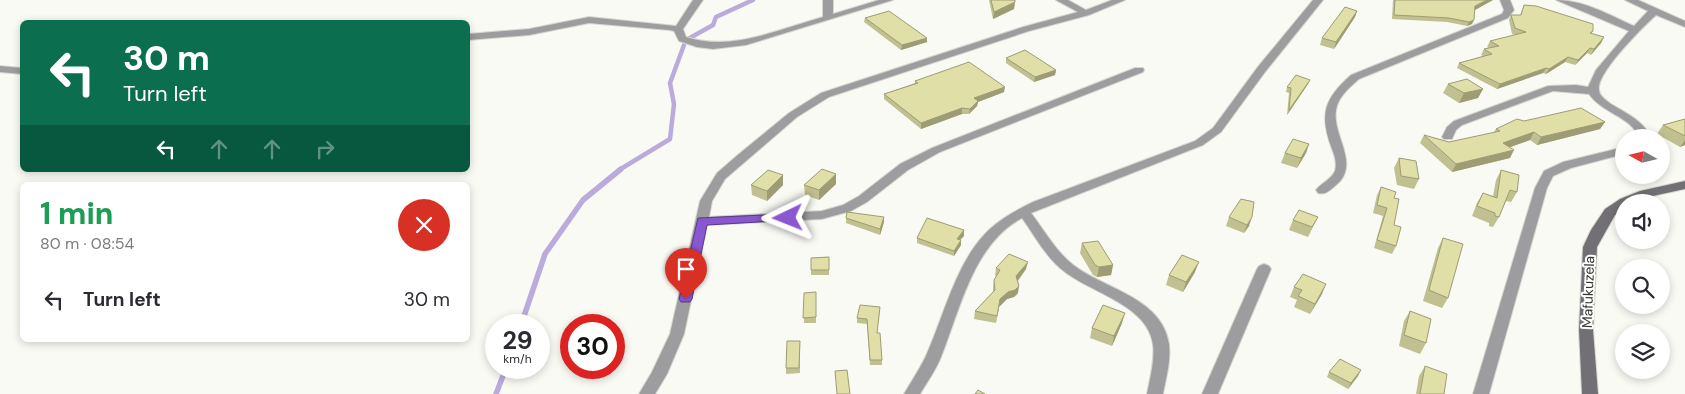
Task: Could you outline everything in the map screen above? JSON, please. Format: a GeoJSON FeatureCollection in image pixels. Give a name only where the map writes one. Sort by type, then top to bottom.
{"type":"FeatureCollection","features":[{"type":"Feature","properties":{"kind":"main road","name":"Mafukuzela"},"geometry":{"type":"LineString","coordinates":[[1644,194],[1685,185]]}},
{"type":"Feature","properties":{"kind":"main road","name":"Mafukuzela"},"geometry":{"type":"LineString","coordinates":[[1590,394],[1586,330],[1590,247],[1598,230],[1610,212],[1615,209]]}},
{"type":"Feature","properties":{"kind":"street"},"geometry":{"type":"LineString","coordinates":[[678,29],[698,0]]}},
{"type":"Feature","properties":{"kind":"street"},"geometry":{"type":"LineString","coordinates":[[827,18],[830,10],[827,6],[828,0]]}},
{"type":"Feature","properties":{"kind":"street"},"geometry":{"type":"LineString","coordinates":[[470,38],[529,32],[589,20],[669,26],[678,29],[682,39],[689,42],[708,45],[729,44],[888,0]]}},
{"type":"Feature","properties":{"kind":"street"},"geometry":{"type":"LineString","coordinates":[[1061,0],[1086,13]]}},
{"type":"Feature","properties":{"kind":"street"},"geometry":{"type":"LineString","coordinates":[[647,394],[659,374],[677,334],[702,221],[711,190],[721,176],[793,114],[825,95],[1026,28],[1086,13],[1120,0]]}},
{"type":"Feature","properties":{"kind":"street"},"geometry":{"type":"LineString","coordinates":[[912,394],[932,360],[968,270],[981,247],[990,236],[1012,218],[1052,199],[1199,143],[1217,130],[1261,70],[1318,0]]}},
{"type":"Feature","properties":{"kind":"street"},"geometry":{"type":"LineString","coordinates":[[1322,190],[1335,182],[1342,172],[1342,160],[1329,125],[1330,109],[1339,92],[1355,77],[1505,16],[1509,10],[1505,0]]}},
{"type":"Feature","properties":{"kind":"street"},"geometry":{"type":"LineString","coordinates":[[1561,0],[1596,12],[1635,30]]}},
{"type":"Feature","properties":{"kind":"street"},"geometry":{"type":"LineString","coordinates":[[1630,0],[1685,24]]}},
{"type":"Feature","properties":{"kind":"street"},"geometry":{"type":"LineString","coordinates":[[1641,129],[1595,96],[1593,91],[1594,80],[1635,30],[1654,11]]}},
{"type":"Feature","properties":{"kind":"street"},"geometry":{"type":"LineString","coordinates":[[0,70],[20,71]]}},
{"type":"Feature","properties":{"kind":"street"},"geometry":{"type":"LineString","coordinates":[[702,221],[822,215],[848,208],[863,199],[904,167],[936,150],[1139,70]]}},
{"type":"Feature","properties":{"kind":"street"},"geometry":{"type":"LineString","coordinates":[[1448,138],[1451,129],[1458,123],[1552,88],[1593,91]]}},
{"type":"Feature","properties":{"kind":"street"},"geometry":{"type":"LineString","coordinates":[[1481,394],[1540,188],[1548,174],[1567,165],[1615,152]]}},
{"type":"Feature","properties":{"kind":"street"},"geometry":{"type":"LineString","coordinates":[[1024,212],[1066,266],[1087,281],[1123,299],[1155,323],[1161,342],[1161,358],[1155,394]]}},
{"type":"Feature","properties":{"kind":"street"},"geometry":{"type":"LineString","coordinates":[[1210,394],[1264,269]]}},
{"type":"Feature","properties":{"kind":"building"},"geometry":{"type":"Polygon","coordinates":[[[991,0],[1015,0],[1015,2],[994,12],[991,0]]]}},
{"type":"Feature","properties":{"kind":"building"},"geometry":{"type":"Polygon","coordinates":[[[1395,0],[1487,0],[1475,6],[1474,20],[1469,22],[1449,18],[1394,15],[1395,0]]]}},
{"type":"Feature","properties":{"kind":"building"},"geometry":{"type":"Polygon","coordinates":[[[1524,5],[1536,6],[1593,24],[1593,31],[1590,33],[1604,37],[1594,49],[1590,48],[1578,60],[1568,57],[1549,69],[1546,68],[1500,84],[1459,63],[1492,54],[1484,49],[1499,46],[1490,41],[1526,32],[1515,28],[1511,15],[1521,15],[1524,5]]]}},
{"type":"Feature","properties":{"kind":"building"},"geometry":{"type":"Polygon","coordinates":[[[1345,7],[1357,11],[1336,42],[1322,38],[1345,7]]]}},
{"type":"Feature","properties":{"kind":"building"},"geometry":{"type":"Polygon","coordinates":[[[889,11],[927,38],[902,45],[865,18],[889,11]]]}},
{"type":"Feature","properties":{"kind":"building"},"geometry":{"type":"Polygon","coordinates":[[[1025,50],[1056,70],[1035,77],[1006,58],[1025,50]]]}},
{"type":"Feature","properties":{"kind":"building"},"geometry":{"type":"Polygon","coordinates":[[[969,62],[1005,87],[974,98],[978,101],[970,109],[962,108],[921,123],[884,94],[918,83],[915,81],[969,62]]]}},
{"type":"Feature","properties":{"kind":"building"},"geometry":{"type":"Polygon","coordinates":[[[1296,75],[1310,80],[1289,110],[1291,88],[1287,87],[1296,75]]]}},
{"type":"Feature","properties":{"kind":"building"},"geometry":{"type":"Polygon","coordinates":[[[1467,79],[1483,89],[1464,93],[1448,84],[1467,79]]]}},
{"type":"Feature","properties":{"kind":"building"},"geometry":{"type":"Polygon","coordinates":[[[1581,108],[1605,122],[1541,137],[1534,132],[1503,143],[1514,150],[1456,164],[1424,135],[1449,142],[1500,131],[1496,129],[1517,119],[1524,121],[1581,108]]]}},
{"type":"Feature","properties":{"kind":"building"},"geometry":{"type":"Polygon","coordinates":[[[1685,119],[1685,136],[1663,125],[1685,119]]]}},
{"type":"Feature","properties":{"kind":"building"},"geometry":{"type":"Polygon","coordinates":[[[1293,139],[1309,144],[1301,158],[1285,153],[1293,139]]]}},
{"type":"Feature","properties":{"kind":"building"},"geometry":{"type":"Polygon","coordinates":[[[1399,158],[1416,161],[1419,179],[1401,176],[1399,158]]]}},
{"type":"Feature","properties":{"kind":"building"},"geometry":{"type":"Polygon","coordinates":[[[822,169],[836,174],[819,190],[804,185],[822,169]]]}},
{"type":"Feature","properties":{"kind":"building"},"geometry":{"type":"Polygon","coordinates":[[[768,170],[783,175],[767,191],[751,185],[768,170]]]}},
{"type":"Feature","properties":{"kind":"building"},"geometry":{"type":"Polygon","coordinates":[[[1501,170],[1519,175],[1517,192],[1510,190],[1499,217],[1495,216],[1495,213],[1477,206],[1483,193],[1497,198],[1501,170]]]}},
{"type":"Feature","properties":{"kind":"building"},"geometry":{"type":"Polygon","coordinates":[[[1381,187],[1396,192],[1394,198],[1399,199],[1394,225],[1401,227],[1396,246],[1377,240],[1387,208],[1377,205],[1381,187]]]}},
{"type":"Feature","properties":{"kind":"building"},"geometry":{"type":"Polygon","coordinates":[[[1241,199],[1254,202],[1252,217],[1247,225],[1229,217],[1241,199]]]}},
{"type":"Feature","properties":{"kind":"building"},"geometry":{"type":"Polygon","coordinates":[[[1299,210],[1318,217],[1312,227],[1293,220],[1299,210]]]}},
{"type":"Feature","properties":{"kind":"building"},"geometry":{"type":"Polygon","coordinates":[[[847,212],[884,217],[880,229],[846,218],[847,212]]]}},
{"type":"Feature","properties":{"kind":"building"},"geometry":{"type":"Polygon","coordinates":[[[927,218],[964,230],[957,239],[961,240],[954,251],[917,238],[927,218]]]}},
{"type":"Feature","properties":{"kind":"building"},"geometry":{"type":"Polygon","coordinates":[[[1443,238],[1463,244],[1448,298],[1429,290],[1443,238]]]}},
{"type":"Feature","properties":{"kind":"building"},"geometry":{"type":"Polygon","coordinates":[[[1098,241],[1113,265],[1099,267],[1095,265],[1082,243],[1098,241]]]}},
{"type":"Feature","properties":{"kind":"building"},"geometry":{"type":"Polygon","coordinates":[[[1009,254],[1028,262],[1016,276],[1019,286],[1000,299],[997,316],[975,311],[995,290],[994,280],[1000,270],[996,268],[1009,254]]]}},
{"type":"Feature","properties":{"kind":"building"},"geometry":{"type":"Polygon","coordinates":[[[1182,255],[1199,262],[1186,282],[1169,275],[1182,255]]]}},
{"type":"Feature","properties":{"kind":"building"},"geometry":{"type":"Polygon","coordinates":[[[829,257],[829,270],[811,270],[811,258],[829,257]]]}},
{"type":"Feature","properties":{"kind":"building"},"geometry":{"type":"Polygon","coordinates":[[[1303,274],[1326,284],[1315,304],[1298,296],[1302,290],[1294,287],[1303,274]]]}},
{"type":"Feature","properties":{"kind":"building"},"geometry":{"type":"Polygon","coordinates":[[[816,292],[816,317],[803,318],[804,293],[816,292]]]}},
{"type":"Feature","properties":{"kind":"building"},"geometry":{"type":"Polygon","coordinates":[[[860,305],[880,307],[877,333],[880,333],[882,360],[870,360],[867,319],[857,318],[860,305]]]}},
{"type":"Feature","properties":{"kind":"building"},"geometry":{"type":"Polygon","coordinates":[[[1103,305],[1125,313],[1114,336],[1092,328],[1103,305]]]}},
{"type":"Feature","properties":{"kind":"building"},"geometry":{"type":"Polygon","coordinates":[[[1410,311],[1431,319],[1426,343],[1404,335],[1410,311]]]}},
{"type":"Feature","properties":{"kind":"building"},"geometry":{"type":"Polygon","coordinates":[[[787,341],[800,341],[799,368],[786,368],[787,341]]]}},
{"type":"Feature","properties":{"kind":"building"},"geometry":{"type":"Polygon","coordinates":[[[1340,359],[1361,370],[1351,383],[1329,372],[1340,359]]]}},
{"type":"Feature","properties":{"kind":"building"},"geometry":{"type":"Polygon","coordinates":[[[1425,366],[1447,374],[1444,394],[1420,394],[1425,366]]]}},
{"type":"Feature","properties":{"kind":"building"},"geometry":{"type":"Polygon","coordinates":[[[847,370],[850,394],[837,394],[835,371],[847,370]]]}},
{"type":"Feature","properties":{"kind":"building"},"geometry":{"type":"Polygon","coordinates":[[[978,390],[985,394],[975,394],[978,390]]]}},
{"type":"Feature","properties":{"kind":"waterway"},"geometry":{"type":"LineString","coordinates":[[688,39],[713,25],[716,17],[753,0]]}},
{"type":"Feature","properties":{"kind":"waterway"},"geometry":{"type":"LineString","coordinates":[[619,170],[670,139],[674,104],[670,83],[684,45]]}},
{"type":"Feature","properties":{"kind":"waterway"},"geometry":{"type":"LineString","coordinates":[[525,314],[545,254],[583,200],[621,169]]}},
{"type":"Feature","properties":{"kind":"waterway"},"geometry":{"type":"LineString","coordinates":[[496,394],[502,379]]}},
{"type":"Feature","properties":{"kind":"route"},"geometry":{"type":"LineString","coordinates":[[686,299],[702,221],[788,218]]}}]}
